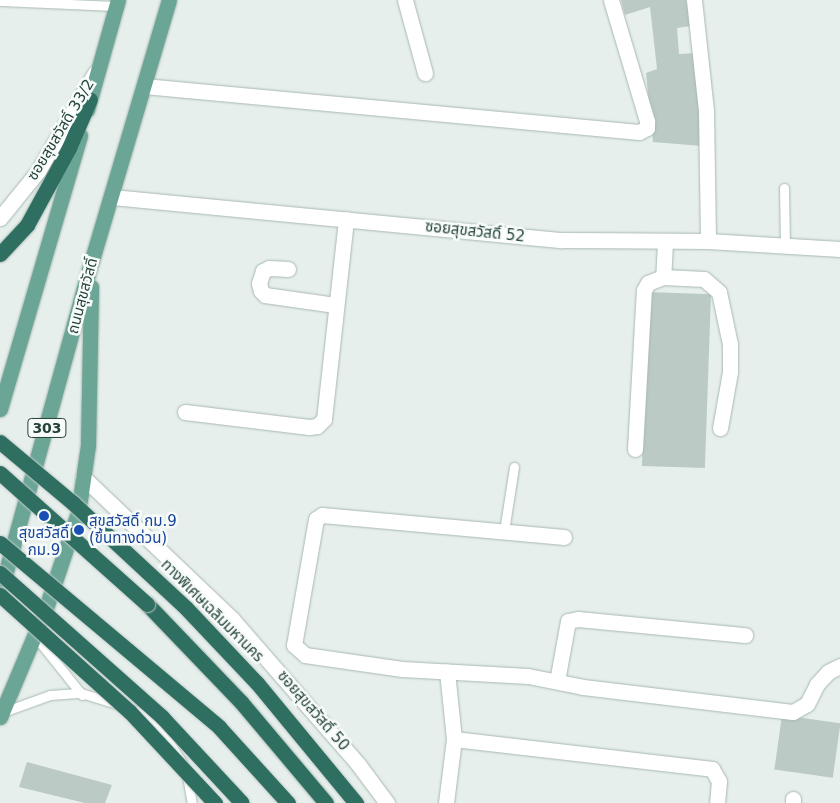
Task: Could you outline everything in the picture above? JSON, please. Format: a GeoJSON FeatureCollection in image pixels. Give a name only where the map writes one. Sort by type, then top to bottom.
{"type":"FeatureCollection","features":[{"type":"Feature","properties":{"kind":"highway"},"geometry":{"type":"LineString","coordinates":[[0,254],[27,225],[69,148],[90,99]]}},
{"type":"Feature","properties":{"kind":"highway","name":"ทางพิเศษเฉลิมมหานคร"},"geometry":{"type":"LineString","coordinates":[[0,442],[73,503],[186,608],[258,683],[356,803]]}},
{"type":"Feature","properties":{"kind":"highway"},"geometry":{"type":"LineString","coordinates":[[0,473],[96,556],[180,636],[247,709],[326,803]]}},
{"type":"Feature","properties":{"kind":"highway"},"geometry":{"type":"LineString","coordinates":[[0,543],[219,727],[288,803]]}},
{"type":"Feature","properties":{"kind":"highway"},"geometry":{"type":"LineString","coordinates":[[0,574],[162,717],[242,803]]}},
{"type":"Feature","properties":{"kind":"highway"},"geometry":{"type":"LineString","coordinates":[[0,594],[130,712],[215,803]]}},
{"type":"Feature","properties":{"kind":"main road","name":"ถนนสุขสวัสดิ์"},"geometry":{"type":"LineString","coordinates":[[0,594],[91,263],[169,0]]}},
{"type":"Feature","properties":{"kind":"main road"},"geometry":{"type":"LineString","coordinates":[[0,409],[117,3]]}},
{"type":"Feature","properties":{"kind":"main road"},"geometry":{"type":"LineString","coordinates":[[1,714],[46,608],[78,512],[88,444],[91,263]]}},
{"type":"Feature","properties":{"kind":"street"},"geometry":{"type":"LineString","coordinates":[[405,0],[425,73]]}},
{"type":"Feature","properties":{"kind":"street"},"geometry":{"type":"LineString","coordinates":[[144,86],[638,132],[647,128],[647,121],[611,0]]}},
{"type":"Feature","properties":{"kind":"street"},"geometry":{"type":"LineString","coordinates":[[694,0],[706,111],[708,241]]}},
{"type":"Feature","properties":{"kind":"street","name":"ซอยสุขสวัสดิ์ 33/2"},"geometry":{"type":"LineString","coordinates":[[0,218],[38,170],[100,64]]}},
{"type":"Feature","properties":{"kind":"street","name":"ซอยสุขสวัสดิ์ 52"},"geometry":{"type":"LineString","coordinates":[[112,197],[562,240],[665,243],[708,241],[840,249]]}},
{"type":"Feature","properties":{"kind":"street"},"geometry":{"type":"LineString","coordinates":[[185,412],[317,426],[324,419],[335,305],[346,219]]}},
{"type":"Feature","properties":{"kind":"street"},"geometry":{"type":"LineString","coordinates":[[664,277],[665,243]]}},
{"type":"Feature","properties":{"kind":"street"},"geometry":{"type":"LineString","coordinates":[[288,269],[269,268],[263,271],[259,283],[261,291],[266,295],[335,305]]}},
{"type":"Feature","properties":{"kind":"street"},"geometry":{"type":"LineString","coordinates":[[635,449],[644,290],[648,283],[664,277],[704,279],[719,292],[730,344],[728,390],[720,428]]}},
{"type":"Feature","properties":{"kind":"street","name":"ซอยสุขสวัสดิ์ 50"},"geometry":{"type":"LineString","coordinates":[[83,477],[232,619],[358,764],[387,803]]}},
{"type":"Feature","properties":{"kind":"street"},"geometry":{"type":"LineString","coordinates":[[564,537],[332,514],[322,515],[316,519],[293,638],[298,650],[305,654],[374,665],[557,681],[583,687],[793,712],[807,704],[817,684],[828,672],[840,666]]}},
{"type":"Feature","properties":{"kind":"street"},"geometry":{"type":"LineString","coordinates":[[557,681],[568,621],[578,619],[745,636]]}},
{"type":"Feature","properties":{"kind":"street"},"geometry":{"type":"LineString","coordinates":[[446,803],[454,739],[447,672]]}},
{"type":"Feature","properties":{"kind":"street"},"geometry":{"type":"LineString","coordinates":[[454,739],[712,769],[719,781],[717,803]]}},
{"type":"Feature","properties":{"kind":"lane"},"geometry":{"type":"LineString","coordinates":[[0,1],[117,3]]}},
{"type":"Feature","properties":{"kind":"lane"},"geometry":{"type":"LineString","coordinates":[[784,188],[786,246]]}},
{"type":"Feature","properties":{"kind":"lane"},"geometry":{"type":"LineString","coordinates":[[504,531],[514,467]]}},
{"type":"Feature","properties":{"kind":"lane"},"geometry":{"type":"LineString","coordinates":[[34,635],[82,695]]}},
{"type":"Feature","properties":{"kind":"lane"},"geometry":{"type":"LineString","coordinates":[[1,714],[50,695],[82,695],[136,710],[159,727],[176,749],[187,772],[190,801]]}},
{"type":"Feature","properties":{"kind":"building"},"geometry":{"type":"Polygon","coordinates":[[[621,0],[686,0],[691,26],[677,28],[679,54],[696,53],[702,146],[653,142],[646,73],[657,69],[650,7],[625,15],[621,0]]]}},
{"type":"Feature","properties":{"kind":"building"},"geometry":{"type":"Polygon","coordinates":[[[648,292],[711,294],[705,468],[642,466],[648,292]]]}},
{"type":"Feature","properties":{"kind":"building"},"geometry":{"type":"Polygon","coordinates":[[[782,715],[840,723],[833,778],[774,769],[782,715]]]}},
{"type":"Feature","properties":{"kind":"building"},"geometry":{"type":"Polygon","coordinates":[[[27,762],[112,785],[105,803],[85,803],[19,787],[27,762]]]}},
{"type":"Feature","properties":{"kind":"place","name":"สุขสวัสดิ์ กม.9"},"geometry":{"type":"Point","coordinates":[44,516]}},
{"type":"Feature","properties":{"kind":"place","name":"สุขสวัสดิ์ กม.9 (ขึ้นทางด่วน)"},"geometry":{"type":"Point","coordinates":[79,530]}}]}
